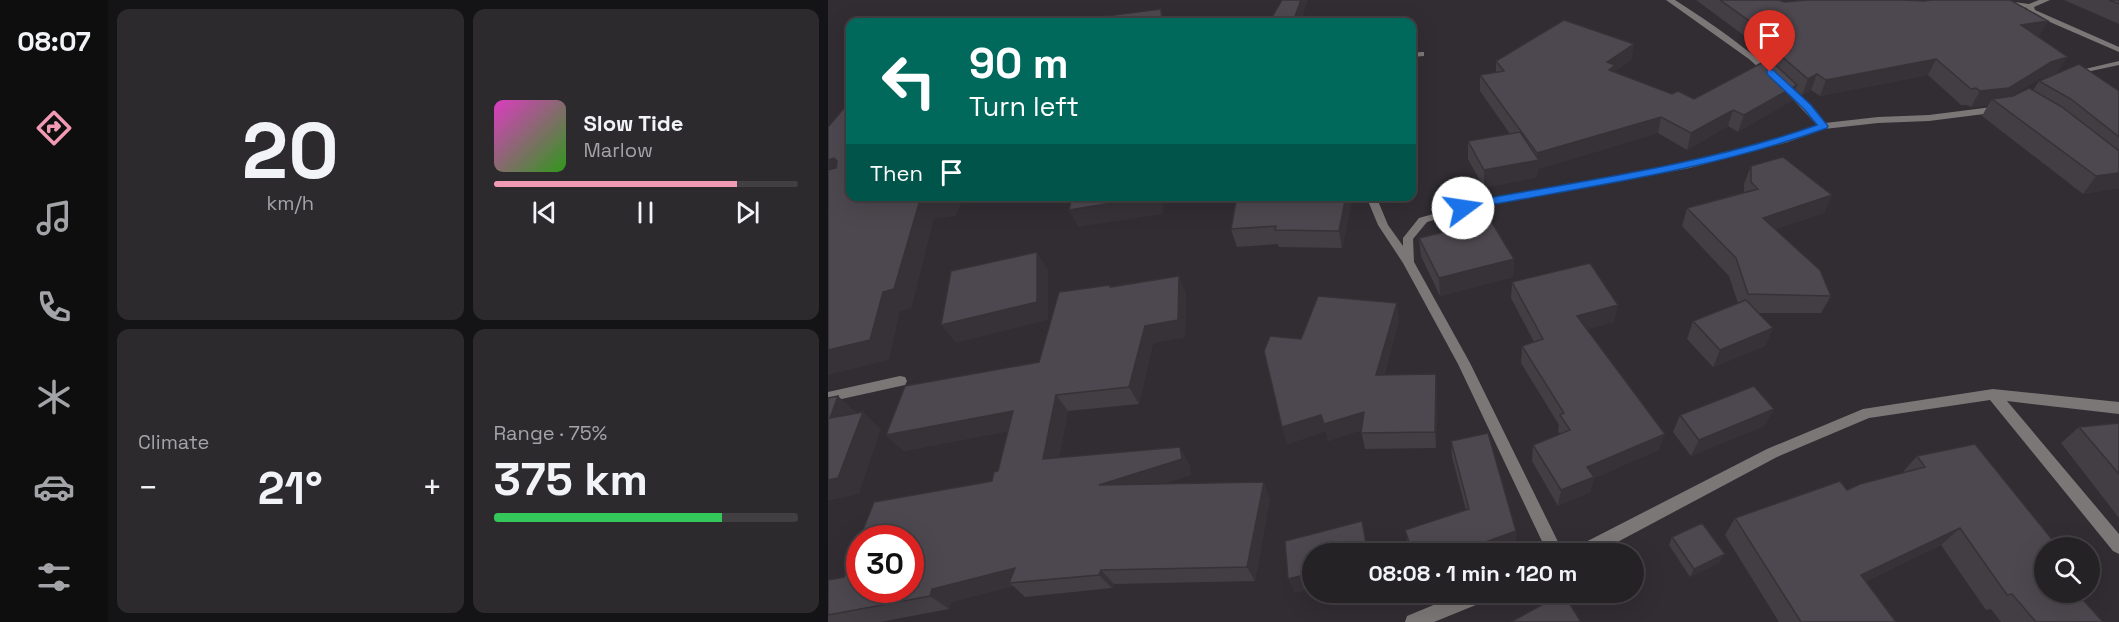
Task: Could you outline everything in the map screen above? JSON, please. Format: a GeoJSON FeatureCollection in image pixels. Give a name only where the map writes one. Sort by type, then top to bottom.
{"type":"FeatureCollection","features":[{"type":"Feature","properties":{"kind":"street"},"geometry":{"type":"LineString","coordinates":[[1670,0],[1714,28],[1783,82],[1823,126]]}},
{"type":"Feature","properties":{"kind":"street"},"geometry":{"type":"LineString","coordinates":[[1992,1],[2030,6],[2046,0]]}},
{"type":"Feature","properties":{"kind":"street"},"geometry":{"type":"LineString","coordinates":[[2030,6],[2032,11],[2119,50]]}},
{"type":"Feature","properties":{"kind":"street"},"geometry":{"type":"LineString","coordinates":[[2065,76],[2119,63]]}},
{"type":"Feature","properties":{"kind":"street"},"geometry":{"type":"LineString","coordinates":[[1408,262],[1408,238],[1423,220],[1483,203],[1690,165],[1785,140],[1823,126],[1965,114],[2002,108],[2010,103]]}},
{"type":"Feature","properties":{"kind":"street"},"geometry":{"type":"LineString","coordinates":[[1373,201],[1383,225],[1408,262],[1464,363],[1551,543]]}},
{"type":"Feature","properties":{"kind":"street"},"geometry":{"type":"LineString","coordinates":[[828,397],[900,381]]}},
{"type":"Feature","properties":{"kind":"street"},"geometry":{"type":"LineString","coordinates":[[1993,394],[2119,546]]}},
{"type":"Feature","properties":{"kind":"street"},"geometry":{"type":"LineString","coordinates":[[1599,543],[1772,453],[1868,413],[1993,394],[2119,408]]}},
{"type":"Feature","properties":{"kind":"street"},"geometry":{"type":"LineString","coordinates":[[1413,622],[1460,603]]}},
{"type":"Feature","properties":{"kind":"building"},"geometry":{"type":"Polygon","coordinates":[[[1282,0],[1301,0],[1294,18],[1271,18],[1282,0]]]}},
{"type":"Feature","properties":{"kind":"building"},"geometry":{"type":"Polygon","coordinates":[[[1720,0],[1779,0],[1784,2],[2010,0],[2048,21],[2021,25],[2068,57],[2051,62],[2009,88],[1980,91],[1976,88],[1971,89],[1936,59],[1826,80],[1817,74],[1808,79],[1779,54],[1790,50],[1720,0]]]}},
{"type":"Feature","properties":{"kind":"building"},"geometry":{"type":"Polygon","coordinates":[[[1161,9],[1162,18],[1090,18],[1161,9]]]}},
{"type":"Feature","properties":{"kind":"building"},"geometry":{"type":"Polygon","coordinates":[[[1564,20],[1634,44],[1607,62],[1615,65],[1609,70],[1672,94],[1678,91],[1694,99],[1769,59],[1797,85],[1744,115],[1733,110],[1691,133],[1661,117],[1537,153],[1480,75],[1504,71],[1496,61],[1564,20]]]}},
{"type":"Feature","properties":{"kind":"building"},"geometry":{"type":"Polygon","coordinates":[[[2079,64],[2119,91],[2119,137],[2071,99],[2039,81],[2079,64]]]}},
{"type":"Feature","properties":{"kind":"building"},"geometry":{"type":"Polygon","coordinates":[[[2029,88],[2062,107],[2119,151],[2119,173],[2096,176],[1992,99],[2013,96],[2029,88]]]}},
{"type":"Feature","properties":{"kind":"building"},"geometry":{"type":"Polygon","coordinates":[[[846,106],[846,201],[920,201],[894,289],[883,292],[870,340],[828,350],[828,170],[836,168],[837,161],[834,158],[828,160],[828,127],[846,106]]]}},
{"type":"Feature","properties":{"kind":"building"},"geometry":{"type":"Polygon","coordinates":[[[1520,132],[1539,160],[1484,170],[1468,141],[1520,132]]]}},
{"type":"Feature","properties":{"kind":"building"},"geometry":{"type":"Polygon","coordinates":[[[1783,157],[1832,195],[1763,218],[1820,270],[1831,296],[1748,294],[1736,258],[1687,208],[1758,189],[1751,182],[1751,166],[1783,157]]]}},
{"type":"Feature","properties":{"kind":"building"},"geometry":{"type":"Polygon","coordinates":[[[1071,201],[1124,201],[1069,210],[1071,201]]]}},
{"type":"Feature","properties":{"kind":"building"},"geometry":{"type":"Polygon","coordinates":[[[1236,201],[1345,201],[1339,231],[1275,230],[1276,226],[1231,229],[1236,201]]]}},
{"type":"Feature","properties":{"kind":"building"},"geometry":{"type":"Polygon","coordinates":[[[1491,221],[1514,259],[1439,278],[1419,238],[1491,221]]]}},
{"type":"Feature","properties":{"kind":"building"},"geometry":{"type":"Polygon","coordinates":[[[1037,252],[1037,302],[941,325],[951,271],[1037,252]]]}},
{"type":"Feature","properties":{"kind":"building"},"geometry":{"type":"Polygon","coordinates":[[[1590,263],[1618,305],[1577,316],[1665,434],[1587,467],[1594,477],[1561,490],[1533,445],[1570,430],[1560,415],[1564,413],[1522,346],[1543,339],[1512,282],[1590,263]]]}},
{"type":"Feature","properties":{"kind":"building"},"geometry":{"type":"Polygon","coordinates":[[[1179,276],[1178,320],[1145,326],[1129,387],[1056,395],[1043,459],[1180,447],[1182,459],[1099,485],[1264,482],[1247,567],[1101,570],[1099,575],[1009,583],[1015,568],[932,589],[930,596],[924,597],[924,525],[865,525],[874,502],[992,481],[994,472],[998,471],[1013,411],[886,435],[905,386],[1039,362],[1059,292],[1110,285],[1110,287],[1179,276]]]}},
{"type":"Feature","properties":{"kind":"building"},"geometry":{"type":"Polygon","coordinates":[[[1318,296],[1397,303],[1376,375],[1436,374],[1435,432],[1361,433],[1364,412],[1324,424],[1321,415],[1282,427],[1264,351],[1270,336],[1301,339],[1318,296]]]}},
{"type":"Feature","properties":{"kind":"building"},"geometry":{"type":"Polygon","coordinates":[[[1746,300],[1773,328],[1720,350],[1693,321],[1746,300]]]}},
{"type":"Feature","properties":{"kind":"building"},"geometry":{"type":"Polygon","coordinates":[[[1754,386],[1774,409],[1699,440],[1680,415],[1754,386]]]}},
{"type":"Feature","properties":{"kind":"building"},"geometry":{"type":"Polygon","coordinates":[[[838,396],[830,418],[863,412],[838,478],[828,480],[828,398],[838,396]]]}},
{"type":"Feature","properties":{"kind":"building"},"geometry":{"type":"Polygon","coordinates":[[[2119,423],[2119,474],[2079,427],[2119,423]]]}},
{"type":"Feature","properties":{"kind":"building"},"geometry":{"type":"Polygon","coordinates":[[[1488,433],[1516,531],[1483,543],[1409,543],[1405,530],[1469,509],[1451,441],[1488,433]]]}},
{"type":"Feature","properties":{"kind":"building"},"geometry":{"type":"Polygon","coordinates":[[[1975,444],[2050,537],[2034,537],[2034,603],[2086,603],[2103,622],[2036,622],[2012,594],[2007,595],[1960,528],[1861,575],[1896,622],[1801,622],[1735,518],[1840,481],[1847,490],[1860,484],[1925,467],[1917,456],[1975,444]]]}},
{"type":"Feature","properties":{"kind":"building"},"geometry":{"type":"Polygon","coordinates":[[[1362,521],[1366,543],[1302,543],[1302,576],[1288,579],[1285,541],[1362,521]]]}},
{"type":"Feature","properties":{"kind":"building"},"geometry":{"type":"Polygon","coordinates":[[[1702,523],[1725,554],[1694,569],[1672,537],[1702,523]]]}},
{"type":"Feature","properties":{"kind":"building"},"geometry":{"type":"Polygon","coordinates":[[[846,572],[846,603],[892,603],[828,615],[828,580],[844,577],[846,572]]]}},
{"type":"Feature","properties":{"kind":"building"},"geometry":{"type":"Polygon","coordinates":[[[1545,603],[1569,603],[1581,622],[1511,622],[1545,603]]]}},
{"type":"Feature","properties":{"kind":"route"},"geometry":{"type":"LineString","coordinates":[[1463,208],[1690,165],[1785,140],[1823,126],[1808,107],[1770,72]]}}]}
